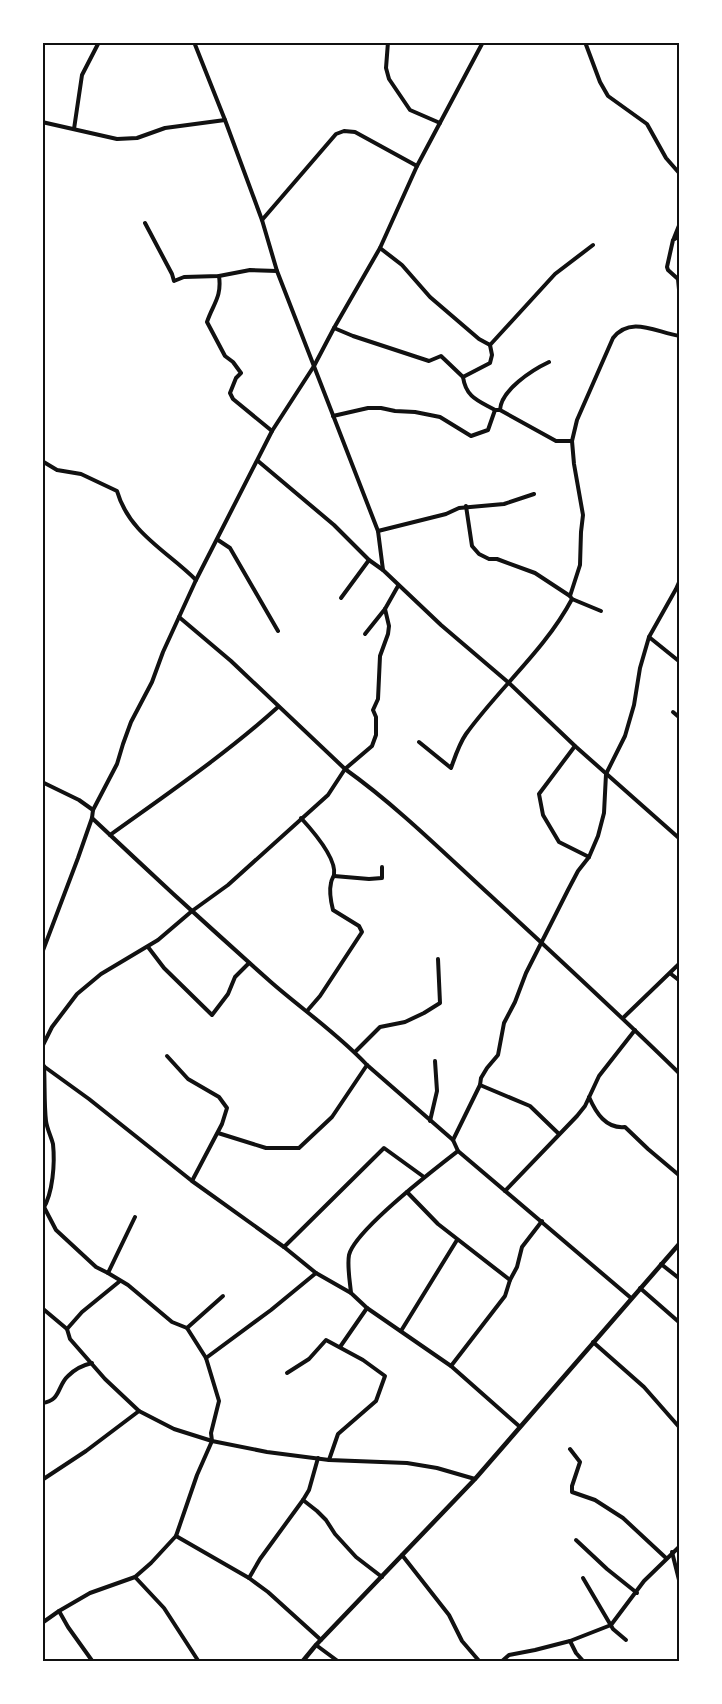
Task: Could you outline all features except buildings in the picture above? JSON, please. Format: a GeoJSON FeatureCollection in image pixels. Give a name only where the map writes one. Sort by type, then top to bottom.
{"type":"FeatureCollection","features":[{"type":"Feature","properties":{"kind":"street"},"geometry":{"type":"LineString","coordinates":[[74,129],[82,75],[99,42]]}},
{"type":"Feature","properties":{"kind":"street"},"geometry":{"type":"LineString","coordinates":[[194,42],[262,220],[277,271],[378,531],[383,570]]}},
{"type":"Feature","properties":{"kind":"street"},"geometry":{"type":"LineString","coordinates":[[388,42],[386,68],[389,79],[410,110],[440,122]]}},
{"type":"Feature","properties":{"kind":"street"},"geometry":{"type":"LineString","coordinates":[[42,953],[92,818],[93,810],[117,764],[131,722],[152,682],[196,580],[272,431],[314,366],[380,248],[417,166],[484,42]]}},
{"type":"Feature","properties":{"kind":"street"},"geometry":{"type":"LineString","coordinates":[[585,42],[600,82],[608,96],[647,124],[666,158],[680,174]]}},
{"type":"Feature","properties":{"kind":"street"},"geometry":{"type":"LineString","coordinates":[[42,122],[117,139],[138,138],[164,128],[225,120]]}},
{"type":"Feature","properties":{"kind":"street"},"geometry":{"type":"LineString","coordinates":[[262,220],[336,134],[344,131],[355,132],[417,166]]}},
{"type":"Feature","properties":{"kind":"street"},"geometry":{"type":"LineString","coordinates":[[145,223],[174,281],[184,278],[219,276],[250,270],[277,271]]}},
{"type":"Feature","properties":{"kind":"street"},"geometry":{"type":"LineString","coordinates":[[680,223],[674,238],[667,267],[678,279],[680,300]]}},
{"type":"Feature","properties":{"kind":"street"},"geometry":{"type":"LineString","coordinates":[[674,238],[680,238]]}},
{"type":"Feature","properties":{"kind":"street"},"geometry":{"type":"LineString","coordinates":[[490,345],[555,274],[593,246]]}},
{"type":"Feature","properties":{"kind":"street"},"geometry":{"type":"LineString","coordinates":[[380,248],[402,265],[437,303],[479,339],[490,345]]}},
{"type":"Feature","properties":{"kind":"street"},"geometry":{"type":"LineString","coordinates":[[219,276],[221,288],[217,302],[207,322],[225,356],[241,372],[236,378],[230,393],[234,399],[272,431]]}},
{"type":"Feature","properties":{"kind":"street"},"geometry":{"type":"LineString","coordinates":[[420,742],[451,768],[466,735],[539,649],[564,616],[580,565],[583,515],[572,441],[577,420],[613,338],[617,333],[636,325],[680,336]]}},
{"type":"Feature","properties":{"kind":"street"},"geometry":{"type":"LineString","coordinates":[[334,328],[429,361],[441,356],[463,377],[464,384],[471,397],[556,441],[572,441]]}},
{"type":"Feature","properties":{"kind":"street"},"geometry":{"type":"LineString","coordinates":[[463,377],[490,363],[492,355],[490,345]]}},
{"type":"Feature","properties":{"kind":"street"},"geometry":{"type":"LineString","coordinates":[[333,416],[368,408],[415,412],[440,417],[472,436],[488,430],[508,391],[515,384],[548,362]]}},
{"type":"Feature","properties":{"kind":"street"},"geometry":{"type":"LineString","coordinates":[[42,461],[57,470],[81,474],[117,491],[121,506],[128,518],[146,538],[179,563],[196,580]]}},
{"type":"Feature","properties":{"kind":"street"},"geometry":{"type":"LineString","coordinates":[[258,461],[334,525],[368,560],[383,570],[398,586],[509,683],[575,746],[680,839]]}},
{"type":"Feature","properties":{"kind":"street"},"geometry":{"type":"LineString","coordinates":[[378,531],[446,514],[466,506],[504,504],[534,494]]}},
{"type":"Feature","properties":{"kind":"street"},"geometry":{"type":"LineString","coordinates":[[466,506],[472,546],[479,554],[489,559],[497,559],[535,573],[571,598],[601,611]]}},
{"type":"Feature","properties":{"kind":"street"},"geometry":{"type":"LineString","coordinates":[[218,540],[230,548],[234,554],[278,631]]}},
{"type":"Feature","properties":{"kind":"street"},"geometry":{"type":"LineString","coordinates":[[341,598],[368,560]]}},
{"type":"Feature","properties":{"kind":"street"},"geometry":{"type":"LineString","coordinates":[[453,1140],[480,1085],[481,1078],[498,1055],[504,1023],[515,1002],[526,973],[578,871],[590,857],[604,813],[606,774],[624,736],[634,705],[640,668],[649,637],[680,580]]}},
{"type":"Feature","properties":{"kind":"street"},"geometry":{"type":"LineString","coordinates":[[365,634],[386,609],[398,586]]}},
{"type":"Feature","properties":{"kind":"street"},"geometry":{"type":"LineString","coordinates":[[42,1047],[52,1027],[77,994],[100,974],[148,947],[251,866],[328,795],[345,769],[372,746],[376,735],[376,717],[373,710],[378,699],[380,656],[389,626],[386,609]]}},
{"type":"Feature","properties":{"kind":"street"},"geometry":{"type":"LineString","coordinates":[[179,617],[232,661],[345,769],[433,842],[680,1074]]}},
{"type":"Feature","properties":{"kind":"street"},"geometry":{"type":"LineString","coordinates":[[649,637],[680,662]]}},
{"type":"Feature","properties":{"kind":"street"},"geometry":{"type":"LineString","coordinates":[[110,835],[218,757],[278,707]]}},
{"type":"Feature","properties":{"kind":"street"},"geometry":{"type":"LineString","coordinates":[[673,712],[680,718]]}},
{"type":"Feature","properties":{"kind":"street"},"geometry":{"type":"LineString","coordinates":[[575,746],[538,794],[543,815],[559,842],[590,857]]}},
{"type":"Feature","properties":{"kind":"street"},"geometry":{"type":"LineString","coordinates":[[42,782],[79,800],[93,810]]}},
{"type":"Feature","properties":{"kind":"street"},"geometry":{"type":"LineString","coordinates":[[92,818],[249,963],[355,1052],[367,1065],[453,1140],[458,1151],[631,1298]]}},
{"type":"Feature","properties":{"kind":"street"},"geometry":{"type":"LineString","coordinates":[[301,818],[313,832],[332,861],[334,876],[331,883],[331,900],[333,910],[359,926],[362,932],[320,996],[307,1011]]}},
{"type":"Feature","properties":{"kind":"street"},"geometry":{"type":"LineString","coordinates":[[334,876],[369,880],[382,878],[382,868]]}},
{"type":"Feature","properties":{"kind":"street"},"geometry":{"type":"LineString","coordinates":[[148,947],[164,968],[212,1015],[228,994],[235,977],[249,963]]}},
{"type":"Feature","properties":{"kind":"street"},"geometry":{"type":"LineString","coordinates":[[355,1052],[380,1027],[405,1022],[440,1003],[438,959]]}},
{"type":"Feature","properties":{"kind":"street"},"geometry":{"type":"LineString","coordinates":[[622,1018],[671,974],[680,963]]}},
{"type":"Feature","properties":{"kind":"street"},"geometry":{"type":"LineString","coordinates":[[671,974],[680,981]]}},
{"type":"Feature","properties":{"kind":"street"},"geometry":{"type":"LineString","coordinates":[[505,1190],[581,1111],[599,1076],[635,1030]]}},
{"type":"Feature","properties":{"kind":"street"},"geometry":{"type":"LineString","coordinates":[[167,1056],[188,1079],[219,1097],[227,1108],[218,1133],[192,1181]]}},
{"type":"Feature","properties":{"kind":"street"},"geometry":{"type":"LineString","coordinates":[[430,1120],[437,1091],[435,1061]]}},
{"type":"Feature","properties":{"kind":"street"},"geometry":{"type":"LineString","coordinates":[[218,1133],[266,1148],[299,1148],[332,1117],[367,1065]]}},
{"type":"Feature","properties":{"kind":"street"},"geometry":{"type":"LineString","coordinates":[[43,1066],[192,1181],[284,1247],[316,1274],[351,1294],[367,1308],[451,1366],[519,1426]]}},
{"type":"Feature","properties":{"kind":"street"},"geometry":{"type":"LineString","coordinates":[[42,1623],[90,1593],[135,1578],[152,1563],[176,1536],[188,1498],[212,1441],[211,1433],[219,1401],[206,1358],[187,1328],[172,1322],[128,1285],[96,1267],[56,1230],[43,1208],[52,1183],[53,1144],[46,1123],[43,1066]]}},
{"type":"Feature","properties":{"kind":"street"},"geometry":{"type":"LineString","coordinates":[[480,1085],[530,1106],[559,1134]]}},
{"type":"Feature","properties":{"kind":"street"},"geometry":{"type":"LineString","coordinates":[[589,1097],[594,1108],[610,1125],[615,1128],[624,1126],[680,1176]]}},
{"type":"Feature","properties":{"kind":"street"},"geometry":{"type":"LineString","coordinates":[[284,1247],[384,1148],[424,1177]]}},
{"type":"Feature","properties":{"kind":"street"},"geometry":{"type":"LineString","coordinates":[[351,1294],[349,1254],[358,1238],[406,1192],[458,1151]]}},
{"type":"Feature","properties":{"kind":"street"},"geometry":{"type":"LineString","coordinates":[[406,1192],[438,1224],[510,1280]]}},
{"type":"Feature","properties":{"kind":"street"},"geometry":{"type":"LineString","coordinates":[[108,1273],[136,1217]]}},
{"type":"Feature","properties":{"kind":"street"},"geometry":{"type":"LineString","coordinates":[[451,1366],[505,1296],[517,1267],[522,1247],[542,1221]]}},
{"type":"Feature","properties":{"kind":"street"},"geometry":{"type":"LineString","coordinates":[[401,1331],[457,1240]]}},
{"type":"Feature","properties":{"kind":"street"},"geometry":{"type":"LineString","coordinates":[[302,1662],[474,1479],[680,1243]]}},
{"type":"Feature","properties":{"kind":"street"},"geometry":{"type":"LineString","coordinates":[[661,1264],[680,1279]]}},
{"type":"Feature","properties":{"kind":"street"},"geometry":{"type":"LineString","coordinates":[[206,1358],[316,1274]]}},
{"type":"Feature","properties":{"kind":"street"},"geometry":{"type":"LineString","coordinates":[[67,1329],[82,1312],[120,1281]]}},
{"type":"Feature","properties":{"kind":"street"},"geometry":{"type":"LineString","coordinates":[[640,1288],[680,1323]]}},
{"type":"Feature","properties":{"kind":"street"},"geometry":{"type":"LineString","coordinates":[[187,1328],[223,1296]]}},
{"type":"Feature","properties":{"kind":"street"},"geometry":{"type":"LineString","coordinates":[[42,1308],[67,1329],[70,1339],[105,1379],[139,1410],[174,1429],[212,1441],[267,1452],[329,1460],[407,1464],[437,1468],[474,1479]]}},
{"type":"Feature","properties":{"kind":"street"},"geometry":{"type":"LineString","coordinates":[[340,1347],[367,1308]]}},
{"type":"Feature","properties":{"kind":"street"},"geometry":{"type":"LineString","coordinates":[[287,1373],[309,1359],[326,1340],[386,1376],[376,1401],[338,1434],[329,1460]]}},
{"type":"Feature","properties":{"kind":"street"},"geometry":{"type":"LineString","coordinates":[[592,1342],[644,1387],[680,1428]]}},
{"type":"Feature","properties":{"kind":"street"},"geometry":{"type":"LineString","coordinates":[[81,1366],[85,1355]]}},
{"type":"Feature","properties":{"kind":"street"},"geometry":{"type":"LineString","coordinates":[[42,1402],[50,1401],[54,1398],[69,1375],[81,1366],[92,1363]]}},
{"type":"Feature","properties":{"kind":"street"},"geometry":{"type":"LineString","coordinates":[[42,1480],[86,1451],[139,1410]]}},
{"type":"Feature","properties":{"kind":"street"},"geometry":{"type":"LineString","coordinates":[[570,1449],[580,1462],[572,1486],[572,1492],[595,1500],[622,1518],[666,1558]]}},
{"type":"Feature","properties":{"kind":"street"},"geometry":{"type":"LineString","coordinates":[[249,1578],[260,1558],[304,1500],[309,1490],[318,1458]]}},
{"type":"Feature","properties":{"kind":"street"},"geometry":{"type":"LineString","coordinates":[[304,1500],[317,1510],[335,1534],[356,1556],[382,1577]]}},
{"type":"Feature","properties":{"kind":"street"},"geometry":{"type":"LineString","coordinates":[[176,1536],[249,1578],[268,1592],[321,1640]]}},
{"type":"Feature","properties":{"kind":"street"},"geometry":{"type":"LineString","coordinates":[[576,1540],[636,1593]]}},
{"type":"Feature","properties":{"kind":"street"},"geometry":{"type":"LineString","coordinates":[[501,1662],[509,1655],[570,1641],[610,1625],[644,1581],[680,1546]]}},
{"type":"Feature","properties":{"kind":"street"},"geometry":{"type":"LineString","coordinates":[[672,1552],[680,1584]]}},
{"type":"Feature","properties":{"kind":"street"},"geometry":{"type":"LineString","coordinates":[[402,1555],[449,1615],[462,1642],[480,1662]]}},
{"type":"Feature","properties":{"kind":"street"},"geometry":{"type":"LineString","coordinates":[[135,1578],[164,1608],[199,1662]]}},
{"type":"Feature","properties":{"kind":"street"},"geometry":{"type":"LineString","coordinates":[[582,1578],[610,1625],[626,1640]]}},
{"type":"Feature","properties":{"kind":"street"},"geometry":{"type":"LineString","coordinates":[[59,1611],[93,1662]]}},
{"type":"Feature","properties":{"kind":"street"},"geometry":{"type":"LineString","coordinates":[[570,1641],[576,1653],[584,1662]]}},
{"type":"Feature","properties":{"kind":"street"},"geometry":{"type":"LineString","coordinates":[[316,1645],[339,1662]]}}]}
